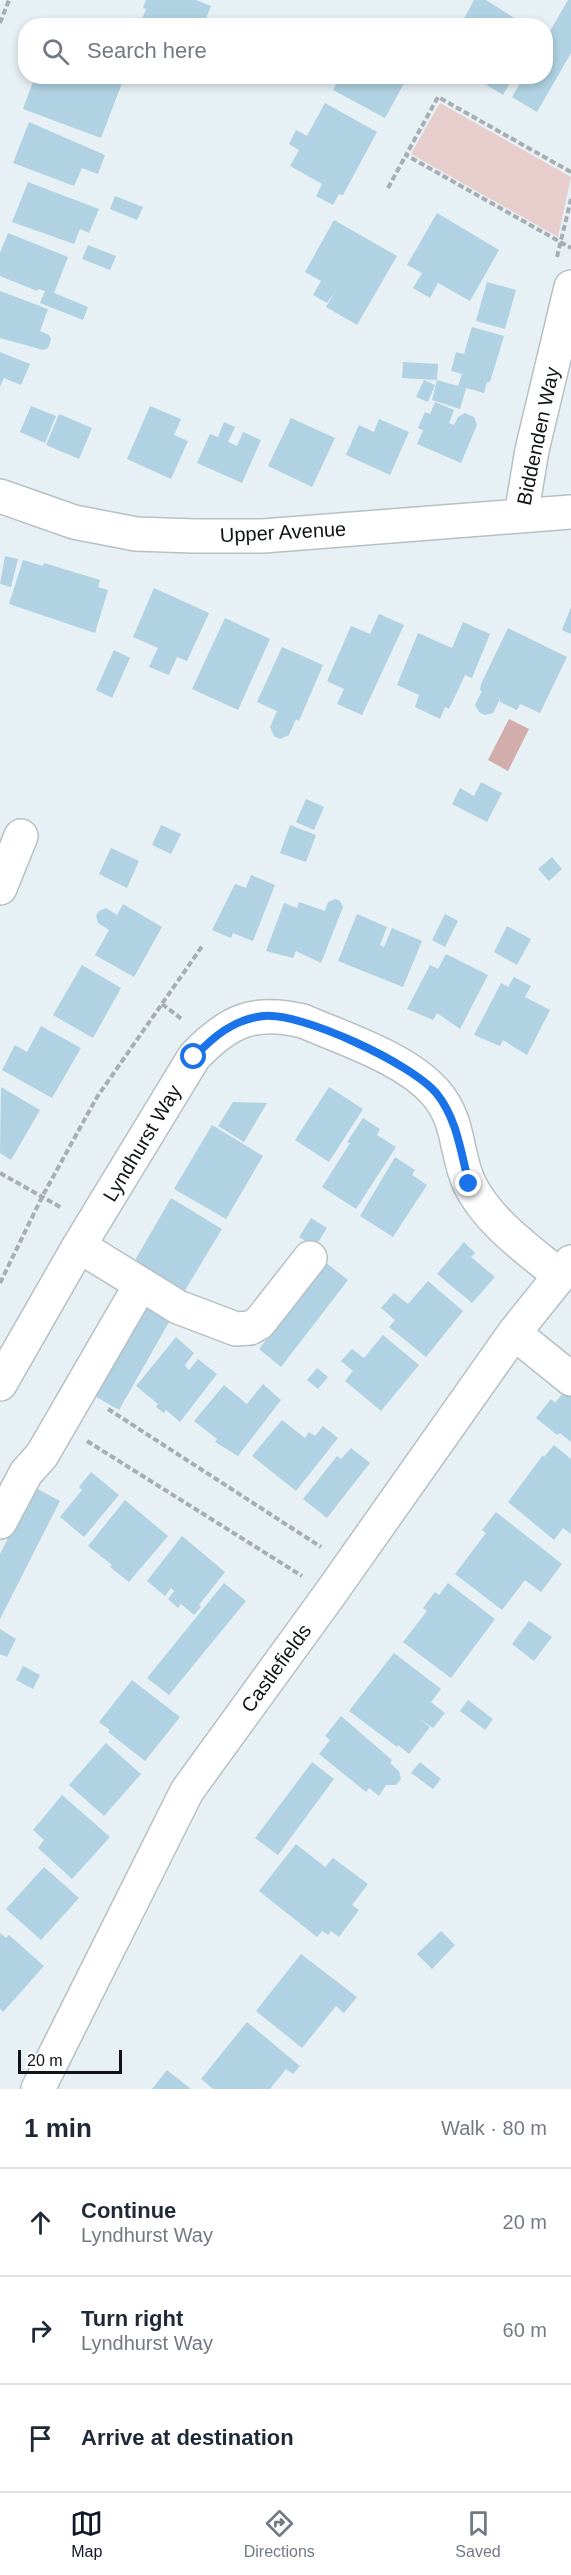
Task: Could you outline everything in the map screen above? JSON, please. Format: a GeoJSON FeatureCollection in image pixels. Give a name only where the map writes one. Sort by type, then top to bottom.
{"type":"FeatureCollection","features":[{"type":"Feature","properties":{"kind":"street","name":"Biddenden Way"},"geometry":{"type":"LineString","coordinates":[[521,516],[563,274]]}},
{"type":"Feature","properties":{"kind":"street","name":"Upper Avenue"},"geometry":{"type":"LineString","coordinates":[[0,496],[74,522],[136,534],[194,536],[263,536],[571,512]]}},
{"type":"Feature","properties":{"kind":"street"},"geometry":{"type":"LineString","coordinates":[[0,888],[21,836]]}},
{"type":"Feature","properties":{"kind":"street","name":"Lyndhurst Way"},"geometry":{"type":"LineString","coordinates":[[0,1384],[79,1246],[194,1057],[226,1028],[243,1020],[264,1016],[284,1016],[303,1021],[416,1074],[435,1092],[448,1110],[456,1131],[469,1184],[484,1207],[516,1240],[566,1269]]}},
{"type":"Feature","properties":{"kind":"street"},"geometry":{"type":"LineString","coordinates":[[79,1246],[178,1307],[236,1329],[250,1328],[259,1323],[310,1258]]}},
{"type":"Feature","properties":{"kind":"street","name":"Castlefields"},"geometry":{"type":"LineString","coordinates":[[39,2089],[187,1791],[350,1566],[514,1333],[566,1269]]}},
{"type":"Feature","properties":{"kind":"street"},"geometry":{"type":"LineString","coordinates":[[0,1522],[26,1473],[42,1455],[141,1284]]}},
{"type":"Feature","properties":{"kind":"street"},"geometry":{"type":"LineString","coordinates":[[514,1333],[571,1379]]}},
{"type":"Feature","properties":{"kind":"path"},"geometry":{"type":"LineString","coordinates":[[0,23],[9,0]]}},
{"type":"Feature","properties":{"kind":"path"},"geometry":{"type":"LineString","coordinates":[[388,188],[438,97],[571,172]]}},
{"type":"Feature","properties":{"kind":"path"},"geometry":{"type":"LineString","coordinates":[[406,155],[571,248]]}},
{"type":"Feature","properties":{"kind":"path"},"geometry":{"type":"LineString","coordinates":[[563,274],[561,242],[571,199]]}},
{"type":"Feature","properties":{"kind":"path"},"geometry":{"type":"LineString","coordinates":[[0,1283],[42,1197],[97,1097],[203,945]]}},
{"type":"Feature","properties":{"kind":"path"},"geometry":{"type":"LineString","coordinates":[[0,1173],[42,1197]]}},
{"type":"Feature","properties":{"kind":"path"},"geometry":{"type":"LineString","coordinates":[[79,1390],[350,1566]]}},
{"type":"Feature","properties":{"kind":"path"},"geometry":{"type":"LineString","coordinates":[[60,1424],[330,1594]]}},
{"type":"Feature","properties":{"kind":"shaded area"},"geometry":{"type":"Polygon","coordinates":[[[440,103],[571,177],[558,237],[411,154],[440,103]]]}},
{"type":"Feature","properties":{"kind":"shaded area"},"geometry":{"type":"Polygon","coordinates":[[[509,719],[529,729],[508,771],[488,760],[509,719]]]}},
{"type":"Feature","properties":{"kind":"building"},"geometry":{"type":"Polygon","coordinates":[[[146,0],[196,0],[211,6],[206,18],[142,18],[146,9],[143,8],[146,0]]]}},
{"type":"Feature","properties":{"kind":"building"},"geometry":{"type":"Polygon","coordinates":[[[474,0],[486,0],[514,18],[464,18],[474,0]]]}},
{"type":"Feature","properties":{"kind":"building"},"geometry":{"type":"Polygon","coordinates":[[[568,0],[571,0],[571,53],[537,112],[512,97],[519,84],[553,84],[553,26],[568,0]]]}},
{"type":"Feature","properties":{"kind":"building"},"geometry":{"type":"Polygon","coordinates":[[[32,84],[122,84],[101,138],[23,109],[32,84]]]}},
{"type":"Feature","properties":{"kind":"building"},"geometry":{"type":"Polygon","coordinates":[[[336,84],[404,84],[385,118],[333,90],[336,84]]]}},
{"type":"Feature","properties":{"kind":"building"},"geometry":{"type":"Polygon","coordinates":[[[485,84],[509,84],[503,95],[485,84]]]}},
{"type":"Feature","properties":{"kind":"building"},"geometry":{"type":"Polygon","coordinates":[[[325,103],[377,132],[343,195],[339,194],[333,205],[316,196],[322,184],[290,166],[299,150],[289,144],[296,130],[307,136],[325,103]]]}},
{"type":"Feature","properties":{"kind":"building"},"geometry":{"type":"Polygon","coordinates":[[[29,122],[105,155],[98,174],[82,168],[74,186],[13,163],[29,122]]]}},
{"type":"Feature","properties":{"kind":"building"},"geometry":{"type":"Polygon","coordinates":[[[28,182],[99,209],[89,233],[80,229],[74,244],[12,222],[28,182]]]}},
{"type":"Feature","properties":{"kind":"building"},"geometry":{"type":"Polygon","coordinates":[[[115,196],[143,207],[137,220],[110,209],[115,196]]]}},
{"type":"Feature","properties":{"kind":"building"},"geometry":{"type":"Polygon","coordinates":[[[437,213],[499,250],[470,301],[438,283],[430,298],[413,288],[422,273],[407,265],[437,213]]]}},
{"type":"Feature","properties":{"kind":"building"},"geometry":{"type":"Polygon","coordinates":[[[334,220],[397,256],[357,325],[326,307],[336,290],[327,303],[313,295],[321,281],[305,272],[334,220]]]}},
{"type":"Feature","properties":{"kind":"building"},"geometry":{"type":"Polygon","coordinates":[[[8,233],[68,257],[54,293],[88,307],[83,320],[40,303],[45,291],[38,289],[37,291],[0,276],[0,253],[8,233]]]}},
{"type":"Feature","properties":{"kind":"building"},"geometry":{"type":"Polygon","coordinates":[[[88,245],[116,256],[110,270],[82,259],[88,245]]]}},
{"type":"Feature","properties":{"kind":"building"},"geometry":{"type":"Polygon","coordinates":[[[487,282],[516,290],[505,329],[476,321],[487,282]]]}},
{"type":"Feature","properties":{"kind":"building"},"geometry":{"type":"Polygon","coordinates":[[[0,291],[48,309],[40,331],[49,335],[51,339],[48,348],[43,350],[0,338],[0,291]]]}},
{"type":"Feature","properties":{"kind":"building"},"geometry":{"type":"Polygon","coordinates":[[[472,327],[504,336],[490,382],[487,382],[484,393],[466,388],[460,409],[432,400],[437,380],[458,386],[462,374],[451,371],[456,352],[464,354],[472,327]]]}},
{"type":"Feature","properties":{"kind":"building"},"geometry":{"type":"Polygon","coordinates":[[[0,352],[30,364],[21,385],[4,378],[0,387],[0,352]]]}},
{"type":"Feature","properties":{"kind":"building"},"geometry":{"type":"Polygon","coordinates":[[[403,362],[438,364],[437,380],[402,378],[403,362]]]}},
{"type":"Feature","properties":{"kind":"building"},"geometry":{"type":"Polygon","coordinates":[[[424,380],[435,385],[428,402],[416,397],[424,380]]]}},
{"type":"Feature","properties":{"kind":"building"},"geometry":{"type":"Polygon","coordinates":[[[435,402],[454,410],[449,423],[454,425],[458,417],[465,413],[474,417],[477,425],[461,463],[417,444],[423,430],[418,428],[425,412],[430,414],[435,402]]]}},
{"type":"Feature","properties":{"kind":"building"},"geometry":{"type":"Polygon","coordinates":[[[31,406],[56,416],[45,443],[20,432],[31,406]]]}},
{"type":"Feature","properties":{"kind":"building"},"geometry":{"type":"Polygon","coordinates":[[[150,406],[181,419],[174,435],[188,441],[171,479],[127,459],[150,406]]]}},
{"type":"Feature","properties":{"kind":"building"},"geometry":{"type":"Polygon","coordinates":[[[59,414],[92,428],[79,459],[46,445],[59,414]]]}},
{"type":"Feature","properties":{"kind":"building"},"geometry":{"type":"Polygon","coordinates":[[[291,418],[335,438],[312,487],[268,466],[291,418]]]}},
{"type":"Feature","properties":{"kind":"building"},"geometry":{"type":"Polygon","coordinates":[[[379,419],[409,432],[390,475],[346,455],[359,425],[374,432],[379,419]]]}},
{"type":"Feature","properties":{"kind":"building"},"geometry":{"type":"Polygon","coordinates":[[[224,422],[235,427],[228,442],[237,446],[243,432],[261,440],[242,483],[197,463],[210,434],[218,437],[224,422]]]}},
{"type":"Feature","properties":{"kind":"building"},"geometry":{"type":"Polygon","coordinates":[[[5,556],[18,559],[11,587],[0,584],[5,556]]]}},
{"type":"Feature","properties":{"kind":"building"},"geometry":{"type":"Polygon","coordinates":[[[23,560],[43,566],[44,563],[100,580],[98,587],[108,590],[95,633],[9,604],[23,560]]]}},
{"type":"Feature","properties":{"kind":"building"},"geometry":{"type":"Polygon","coordinates":[[[154,588],[209,613],[187,661],[177,657],[169,675],[149,667],[158,648],[133,637],[154,588]]]}},
{"type":"Feature","properties":{"kind":"building"},"geometry":{"type":"Polygon","coordinates":[[[571,607],[571,634],[562,630],[571,607]]]}},
{"type":"Feature","properties":{"kind":"building"},"geometry":{"type":"Polygon","coordinates":[[[379,614],[404,625],[362,715],[337,704],[344,689],[327,681],[351,626],[370,634],[379,614]]]}},
{"type":"Feature","properties":{"kind":"building"},"geometry":{"type":"Polygon","coordinates":[[[225,618],[270,639],[238,710],[192,689],[225,618]]]}},
{"type":"Feature","properties":{"kind":"building"},"geometry":{"type":"Polygon","coordinates":[[[463,622],[490,634],[472,678],[465,675],[449,709],[445,707],[440,719],[415,707],[419,695],[397,685],[418,633],[452,648],[463,622]]]}},
{"type":"Feature","properties":{"kind":"building"},"geometry":{"type":"Polygon","coordinates":[[[508,628],[567,657],[540,713],[520,704],[517,710],[500,702],[500,699],[493,713],[485,715],[479,712],[475,705],[482,691],[480,690],[481,684],[508,628]]]}},
{"type":"Feature","properties":{"kind":"building"},"geometry":{"type":"Polygon","coordinates":[[[282,647],[323,665],[299,721],[296,719],[289,735],[280,739],[274,736],[270,727],[277,711],[257,702],[282,647]]]}},
{"type":"Feature","properties":{"kind":"building"},"geometry":{"type":"Polygon","coordinates":[[[114,650],[130,658],[112,698],[96,690],[114,650]]]}},
{"type":"Feature","properties":{"kind":"building"},"geometry":{"type":"Polygon","coordinates":[[[481,782],[502,793],[487,822],[452,804],[460,788],[474,796],[481,782]]]}},
{"type":"Feature","properties":{"kind":"building"},"geometry":{"type":"Polygon","coordinates":[[[306,799],[324,807],[314,830],[296,822],[306,799]]]}},
{"type":"Feature","properties":{"kind":"building"},"geometry":{"type":"Polygon","coordinates":[[[161,825],[181,834],[171,854],[152,845],[161,825]]]}},
{"type":"Feature","properties":{"kind":"building"},"geometry":{"type":"Polygon","coordinates":[[[290,825],[316,835],[306,862],[280,853],[290,825]]]}},
{"type":"Feature","properties":{"kind":"building"},"geometry":{"type":"Polygon","coordinates":[[[111,848],[139,861],[127,888],[99,874],[111,848]]]}},
{"type":"Feature","properties":{"kind":"building"},"geometry":{"type":"Polygon","coordinates":[[[552,857],[562,869],[549,881],[538,869],[552,857]]]}},
{"type":"Feature","properties":{"kind":"building"},"geometry":{"type":"Polygon","coordinates":[[[251,875],[275,885],[253,941],[233,933],[231,938],[212,930],[235,884],[246,888],[251,875]]]}},
{"type":"Feature","properties":{"kind":"building"},"geometry":{"type":"Polygon","coordinates":[[[335,899],[340,901],[343,907],[321,963],[296,951],[293,958],[266,951],[284,903],[297,908],[299,902],[325,911],[328,902],[335,899]]]}},
{"type":"Feature","properties":{"kind":"building"},"geometry":{"type":"Polygon","coordinates":[[[123,904],[162,927],[134,977],[95,955],[109,930],[98,923],[96,916],[99,911],[106,908],[117,915],[123,904]]]}},
{"type":"Feature","properties":{"kind":"building"},"geometry":{"type":"Polygon","coordinates":[[[357,914],[387,927],[380,945],[384,947],[392,928],[422,941],[403,987],[338,961],[357,914]]]}},
{"type":"Feature","properties":{"kind":"building"},"geometry":{"type":"Polygon","coordinates":[[[445,914],[458,921],[445,947],[432,940],[445,914]]]}},
{"type":"Feature","properties":{"kind":"building"},"geometry":{"type":"Polygon","coordinates":[[[507,926],[531,939],[517,965],[494,952],[507,926]]]}},
{"type":"Feature","properties":{"kind":"building"},"geometry":{"type":"Polygon","coordinates":[[[446,954],[488,975],[460,1029],[437,1013],[433,1020],[407,1009],[430,965],[438,969],[446,954]]]}},
{"type":"Feature","properties":{"kind":"building"},"geometry":{"type":"Polygon","coordinates":[[[82,965],[121,988],[93,1038],[53,1015],[82,965]]]}},
{"type":"Feature","properties":{"kind":"building"},"geometry":{"type":"Polygon","coordinates":[[[514,977],[531,986],[525,997],[550,1010],[527,1055],[503,1040],[500,1046],[474,1035],[501,983],[508,987],[514,977]]]}},
{"type":"Feature","properties":{"kind":"building"},"geometry":{"type":"Polygon","coordinates":[[[41,1026],[81,1048],[52,1098],[2,1070],[15,1045],[27,1052],[41,1026]]]}},
{"type":"Feature","properties":{"kind":"building"},"geometry":{"type":"Polygon","coordinates":[[[1,1087],[40,1110],[11,1160],[0,1153],[1,1087]]]}},
{"type":"Feature","properties":{"kind":"building"},"geometry":{"type":"Polygon","coordinates":[[[329,1087],[363,1109],[329,1162],[295,1140],[329,1087]]]}},
{"type":"Feature","properties":{"kind":"building"},"geometry":{"type":"Polygon","coordinates":[[[233,1102],[267,1103],[244,1142],[218,1126],[233,1102]]]}},
{"type":"Feature","properties":{"kind":"building"},"geometry":{"type":"Polygon","coordinates":[[[363,1118],[380,1129],[377,1135],[396,1147],[356,1209],[322,1187],[363,1118]]]}},
{"type":"Feature","properties":{"kind":"building"},"geometry":{"type":"Polygon","coordinates":[[[212,1125],[263,1156],[226,1219],[174,1189],[212,1125]]]}},
{"type":"Feature","properties":{"kind":"building"},"geometry":{"type":"Polygon","coordinates":[[[395,1157],[415,1170],[412,1175],[427,1185],[393,1237],[360,1216],[395,1157]]]}},
{"type":"Feature","properties":{"kind":"building"},"geometry":{"type":"Polygon","coordinates":[[[171,1198],[222,1229],[184,1292],[134,1262],[171,1198]]]}},
{"type":"Feature","properties":{"kind":"building"},"geometry":{"type":"Polygon","coordinates":[[[311,1218],[327,1228],[315,1247],[299,1237],[311,1218]]]}},
{"type":"Feature","properties":{"kind":"building"},"geometry":{"type":"Polygon","coordinates":[[[464,1242],[475,1253],[471,1257],[495,1277],[472,1303],[437,1274],[464,1242]]]}},
{"type":"Feature","properties":{"kind":"building"},"geometry":{"type":"Polygon","coordinates":[[[325,1262],[348,1280],[281,1367],[259,1349],[325,1262]]]}},
{"type":"Feature","properties":{"kind":"building"},"geometry":{"type":"Polygon","coordinates":[[[428,1281],[463,1311],[426,1357],[389,1327],[395,1320],[381,1308],[394,1293],[408,1304],[428,1281]]]}},
{"type":"Feature","properties":{"kind":"building"},"geometry":{"type":"Polygon","coordinates":[[[148,1301],[173,1315],[119,1410],[93,1395],[148,1301]]]}},
{"type":"Feature","properties":{"kind":"building"},"geometry":{"type":"Polygon","coordinates":[[[383,1335],[419,1365],[381,1411],[345,1381],[353,1371],[341,1361],[352,1349],[364,1358],[383,1335]]]}},
{"type":"Feature","properties":{"kind":"building"},"geometry":{"type":"Polygon","coordinates":[[[176,1337],[194,1353],[185,1365],[189,1370],[198,1359],[217,1374],[180,1422],[166,1410],[164,1413],[156,1407],[158,1404],[136,1386],[176,1337]]]}},
{"type":"Feature","properties":{"kind":"building"},"geometry":{"type":"Polygon","coordinates":[[[317,1368],[328,1377],[318,1389],[307,1380],[317,1368]]]}},
{"type":"Feature","properties":{"kind":"building"},"geometry":{"type":"Polygon","coordinates":[[[263,1384],[281,1400],[238,1456],[215,1442],[217,1439],[194,1421],[224,1385],[247,1404],[263,1384]]]}},
{"type":"Feature","properties":{"kind":"building"},"geometry":{"type":"Polygon","coordinates":[[[567,1388],[571,1391],[571,1442],[560,1433],[557,1435],[536,1418],[551,1399],[555,1403],[567,1388]]]}},
{"type":"Feature","properties":{"kind":"building"},"geometry":{"type":"Polygon","coordinates":[[[282,1420],[305,1438],[309,1432],[315,1436],[323,1426],[338,1438],[296,1491],[252,1456],[282,1420]]]}},
{"type":"Feature","properties":{"kind":"building"},"geometry":{"type":"Polygon","coordinates":[[[554,1445],[571,1459],[571,1534],[563,1528],[554,1540],[508,1502],[543,1455],[544,1457],[554,1445]]]}},
{"type":"Feature","properties":{"kind":"building"},"geometry":{"type":"Polygon","coordinates":[[[351,1448],[370,1463],[327,1518],[303,1499],[337,1456],[341,1459],[351,1448]]]}},
{"type":"Feature","properties":{"kind":"building"},"geometry":{"type":"Polygon","coordinates":[[[91,1472],[119,1495],[84,1537],[60,1517],[82,1490],[79,1487],[91,1472]]]}},
{"type":"Feature","properties":{"kind":"building"},"geometry":{"type":"Polygon","coordinates":[[[34,1487],[60,1501],[0,1619],[0,1554],[34,1487]]]}},
{"type":"Feature","properties":{"kind":"building"},"geometry":{"type":"Polygon","coordinates":[[[125,1500],[168,1536],[129,1582],[88,1546],[125,1500]]]}},
{"type":"Feature","properties":{"kind":"building"},"geometry":{"type":"Polygon","coordinates":[[[496,1512],[562,1564],[541,1592],[525,1580],[502,1610],[455,1574],[486,1533],[482,1530],[496,1512]]]}},
{"type":"Feature","properties":{"kind":"building"},"geometry":{"type":"Polygon","coordinates":[[[182,1536],[225,1572],[194,1615],[181,1604],[178,1608],[168,1599],[174,1591],[171,1588],[165,1596],[147,1581],[182,1536]]]}},
{"type":"Feature","properties":{"kind":"building"},"geometry":{"type":"Polygon","coordinates":[[[224,1583],[246,1601],[169,1695],[147,1678],[224,1583]]]}},
{"type":"Feature","properties":{"kind":"building"},"geometry":{"type":"Polygon","coordinates":[[[448,1583],[495,1619],[451,1678],[403,1642],[427,1611],[423,1608],[435,1592],[439,1595],[448,1583]]]}},
{"type":"Feature","properties":{"kind":"building"},"geometry":{"type":"Polygon","coordinates":[[[529,1621],[552,1637],[534,1661],[512,1644],[529,1621]]]}},
{"type":"Feature","properties":{"kind":"building"},"geometry":{"type":"Polygon","coordinates":[[[0,1629],[16,1639],[7,1657],[0,1654],[0,1629]]]}},
{"type":"Feature","properties":{"kind":"building"},"geometry":{"type":"Polygon","coordinates":[[[394,1653],[441,1689],[431,1702],[445,1713],[433,1728],[418,1718],[430,1727],[409,1754],[349,1711],[394,1653]]]}},
{"type":"Feature","properties":{"kind":"building"},"geometry":{"type":"Polygon","coordinates":[[[23,1666],[40,1675],[33,1689],[16,1680],[23,1666]]]}},
{"type":"Feature","properties":{"kind":"building"},"geometry":{"type":"Polygon","coordinates":[[[132,1680],[180,1717],[145,1761],[108,1732],[110,1730],[99,1722],[132,1680]]]}},
{"type":"Feature","properties":{"kind":"building"},"geometry":{"type":"Polygon","coordinates":[[[468,1700],[493,1719],[485,1730],[460,1711],[468,1700]]]}},
{"type":"Feature","properties":{"kind":"building"},"geometry":{"type":"Polygon","coordinates":[[[341,1716],[392,1760],[390,1763],[399,1771],[401,1779],[396,1785],[386,1785],[379,1796],[369,1788],[366,1792],[319,1754],[330,1740],[325,1736],[341,1716]]]}},
{"type":"Feature","properties":{"kind":"building"},"geometry":{"type":"Polygon","coordinates":[[[106,1743],[141,1774],[104,1816],[69,1785],[106,1743]]]}},
{"type":"Feature","properties":{"kind":"building"},"geometry":{"type":"Polygon","coordinates":[[[312,1762],[334,1779],[278,1855],[255,1838],[312,1762]]]}},
{"type":"Feature","properties":{"kind":"building"},"geometry":{"type":"Polygon","coordinates":[[[420,1762],[441,1779],[433,1789],[411,1773],[420,1762]]]}},
{"type":"Feature","properties":{"kind":"building"},"geometry":{"type":"Polygon","coordinates":[[[62,1795],[110,1837],[72,1879],[38,1848],[44,1840],[33,1830],[62,1795]]]}},
{"type":"Feature","properties":{"kind":"building"},"geometry":{"type":"Polygon","coordinates":[[[296,1844],[325,1867],[333,1858],[368,1884],[352,1905],[359,1910],[339,1937],[331,1931],[328,1935],[322,1931],[317,1937],[259,1891],[296,1844]]]}},
{"type":"Feature","properties":{"kind":"building"},"geometry":{"type":"Polygon","coordinates":[[[44,1867],[79,1898],[41,1940],[6,1909],[44,1867]]]}},
{"type":"Feature","properties":{"kind":"building"},"geometry":{"type":"Polygon","coordinates":[[[441,1931],[455,1945],[432,1969],[417,1954],[441,1931]]]}},
{"type":"Feature","properties":{"kind":"building"},"geometry":{"type":"Polygon","coordinates":[[[0,1933],[6,1938],[9,1935],[44,1966],[3,2012],[0,2009],[0,1933]]]}},
{"type":"Feature","properties":{"kind":"building"},"geometry":{"type":"Polygon","coordinates":[[[301,1954],[357,1997],[344,2013],[336,2006],[302,2048],[256,2011],[301,1954]]]}},
{"type":"Feature","properties":{"kind":"building"},"geometry":{"type":"Polygon","coordinates":[[[247,2022],[300,2066],[293,2074],[286,2069],[270,2089],[213,2089],[201,2079],[247,2022]]]}},
{"type":"Feature","properties":{"kind":"building"},"geometry":{"type":"Polygon","coordinates":[[[167,2070],[191,2089],[152,2089],[167,2070]]]}},
{"type":"Feature","properties":{"kind":"route"},"geometry":{"type":"LineString","coordinates":[[194,1057],[226,1028],[243,1020],[264,1016],[284,1016],[303,1021],[394,1062],[416,1074],[435,1092],[448,1110],[456,1131],[469,1184]]}}]}
